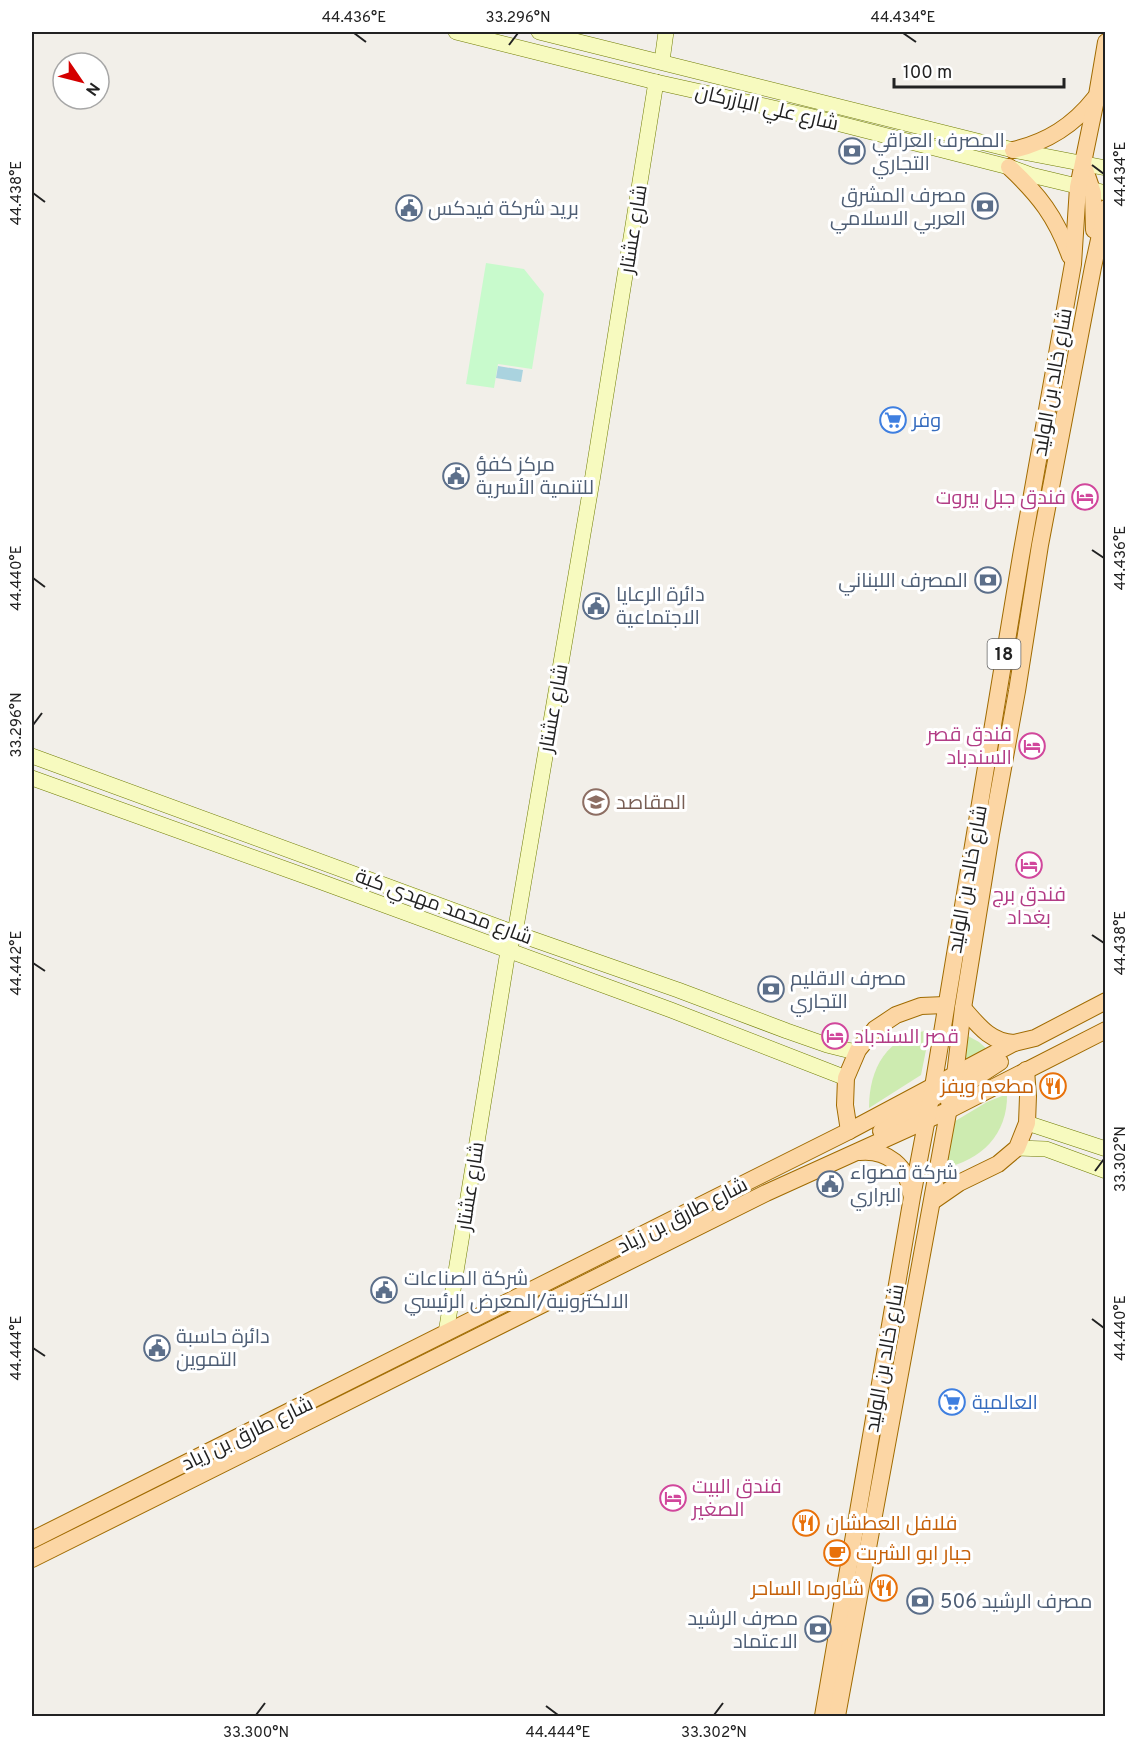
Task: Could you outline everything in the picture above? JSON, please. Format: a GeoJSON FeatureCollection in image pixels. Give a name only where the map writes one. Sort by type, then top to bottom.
{"type":"FeatureCollection","features":[{"type":"Feature","properties":{"kind":"main road"},"geometry":{"type":"LineString","coordinates":[[1013,150],[1030,146],[1061,131],[1097,95],[1106,42]]}},
{"type":"Feature","properties":{"kind":"main road","name":"شارع خالد بن الوليد"},"geometry":{"type":"LineString","coordinates":[[823,1716],[912,1197],[932,1094],[1021,556],[1073,264],[1095,190],[1097,95]]}},
{"type":"Feature","properties":{"kind":"main road"},"geometry":{"type":"LineString","coordinates":[[1092,267],[1095,190],[1100,186],[1095,177],[1094,166]]}},
{"type":"Feature","properties":{"kind":"main road"},"geometry":{"type":"LineString","coordinates":[[1009,167],[1032,188],[1049,211],[1063,237],[1073,264]]}},
{"type":"Feature","properties":{"kind":"main road","name":"شارع خالد بن الوليد"},"geometry":{"type":"LineString","coordinates":[[837,1716],[955,1076],[963,1008],[1040,545],[1092,267],[1106,208]]}},
{"type":"Feature","properties":{"kind":"main road"},"geometry":{"type":"LineString","coordinates":[[1092,267],[1106,242]]}},
{"type":"Feature","properties":{"kind":"main road","name":"شارع طارق بن زياد"},"geometry":{"type":"LineString","coordinates":[[32,1540],[849,1131],[932,1094],[955,1076],[1014,1043],[1035,1038],[1106,1001]]}},
{"type":"Feature","properties":{"kind":"main road"},"geometry":{"type":"LineString","coordinates":[[849,1131],[845,1104],[846,1078],[858,1050],[874,1029],[896,1015],[921,1006],[945,1005]]}},
{"type":"Feature","properties":{"kind":"main road"},"geometry":{"type":"LineString","coordinates":[[963,1008],[986,1033],[1005,1042],[1014,1043]]}},
{"type":"Feature","properties":{"kind":"main road","name":"شارع طارق بن زياد"},"geometry":{"type":"LineString","coordinates":[[32,1559],[766,1192],[949,1110],[1106,1030]]}},
{"type":"Feature","properties":{"kind":"main road"},"geometry":{"type":"LineString","coordinates":[[927,1120],[941,1101],[1035,1038]]}},
{"type":"Feature","properties":{"kind":"main road"},"geometry":{"type":"LineString","coordinates":[[933,1201],[959,1183],[998,1164],[1017,1148],[1027,1123],[1026,1070]]}},
{"type":"Feature","properties":{"kind":"main road"},"geometry":{"type":"LineString","coordinates":[[858,1152],[878,1133],[932,1094]]}},
{"type":"Feature","properties":{"kind":"main road"},"geometry":{"type":"LineString","coordinates":[[858,1152],[872,1150],[895,1162],[910,1181],[912,1197]]}},
{"type":"Feature","properties":{"kind":"street","name":"شارع علي البازركان"},"geometry":{"type":"LineString","coordinates":[[456,32],[656,82],[809,116],[1095,190]]}},
{"type":"Feature","properties":{"kind":"street","name":"شارع علي البازركان"},"geometry":{"type":"LineString","coordinates":[[539,32],[1013,150],[1094,166]]}},
{"type":"Feature","properties":{"kind":"street"},"geometry":{"type":"LineString","coordinates":[[662,61],[666,32]]}},
{"type":"Feature","properties":{"kind":"street","name":"شارع عشتار"},"geometry":{"type":"LineString","coordinates":[[446,1333],[508,951],[515,933],[593,475],[656,82]]}},
{"type":"Feature","properties":{"kind":"street","name":"شارع محمد مهدي كبة"},"geometry":{"type":"LineString","coordinates":[[32,756],[807,1039],[851,1051],[858,1050]]}},
{"type":"Feature","properties":{"kind":"street","name":"شارع محمد مهدي كبة"},"geometry":{"type":"LineString","coordinates":[[32,777],[671,1010],[846,1078]]}},
{"type":"Feature","properties":{"kind":"street"},"geometry":{"type":"LineString","coordinates":[[316,879],[322,861]]}},
{"type":"Feature","properties":{"kind":"street"},"geometry":{"type":"LineString","coordinates":[[671,1010],[678,990]]}},
{"type":"Feature","properties":{"kind":"street"},"geometry":{"type":"LineString","coordinates":[[1027,1123],[1106,1149]]}},
{"type":"Feature","properties":{"kind":"street"},"geometry":{"type":"LineString","coordinates":[[1017,1148],[1046,1149],[1106,1172]]}},
{"type":"Feature","properties":{"kind":"green space"},"geometry":{"type":"Polygon","coordinates":[[[486,263],[524,269],[544,294],[532,369],[498,364],[494,388],[466,384],[486,263]]]}},
{"type":"Feature","properties":{"kind":"green space"},"geometry":{"type":"Polygon","coordinates":[[[930,1030],[921,1075],[869,1108],[872,1080],[883,1056],[902,1039],[930,1030]]]}},
{"type":"Feature","properties":{"kind":"green space"},"geometry":{"type":"Polygon","coordinates":[[[968,1036],[988,1050],[966,1062],[962,1058],[968,1036]]]}},
{"type":"Feature","properties":{"kind":"green space"},"geometry":{"type":"Polygon","coordinates":[[[1007,1094],[1003,1121],[990,1143],[969,1159],[943,1168],[952,1123],[987,1102],[1007,1094]]]}},
{"type":"Feature","properties":{"kind":"water"},"geometry":{"type":"Polygon","coordinates":[[[498,366],[523,370],[521,382],[496,378],[498,366]]]}},
{"type":"Feature","properties":{"kind":"place","name":"المصرف العراقي التجاري"},"geometry":{"type":"Point","coordinates":[852,151]}},
{"type":"Feature","properties":{"kind":"place","name":"مصرف المشرق العربي الاسلامي"},"geometry":{"type":"Point","coordinates":[985,206]}},
{"type":"Feature","properties":{"kind":"place","name":"بريد شركة فيدكس"},"geometry":{"type":"Point","coordinates":[409,208]}},
{"type":"Feature","properties":{"kind":"place","name":"وفر"},"geometry":{"type":"Point","coordinates":[893,420]}},
{"type":"Feature","properties":{"kind":"place","name":"مركز كفؤ للتنمية الأسرية"},"geometry":{"type":"Point","coordinates":[456,476]}},
{"type":"Feature","properties":{"kind":"place","name":"فندق جبل بيروت"},"geometry":{"type":"Point","coordinates":[1085,497]}},
{"type":"Feature","properties":{"kind":"place","name":"المصرف اللبناني"},"geometry":{"type":"Point","coordinates":[988,580]}},
{"type":"Feature","properties":{"kind":"place","name":"دائرة الرعايا الاجتماعية"},"geometry":{"type":"Point","coordinates":[596,606]}},
{"type":"Feature","properties":{"kind":"place","name":"فندق قصر السندباد"},"geometry":{"type":"Point","coordinates":[1032,746]}},
{"type":"Feature","properties":{"kind":"place","name":"المقاصد"},"geometry":{"type":"Point","coordinates":[596,802]}},
{"type":"Feature","properties":{"kind":"place","name":"فندق برج بغداد"},"geometry":{"type":"Point","coordinates":[1029,865]}},
{"type":"Feature","properties":{"kind":"place","name":"مصرف الاقليم التجاري"},"geometry":{"type":"Point","coordinates":[771,989]}},
{"type":"Feature","properties":{"kind":"place","name":"قصر السندباد"},"geometry":{"type":"Point","coordinates":[835,1036]}},
{"type":"Feature","properties":{"kind":"place","name":"مطعم ويفز"},"geometry":{"type":"Point","coordinates":[1053,1086]}},
{"type":"Feature","properties":{"kind":"place","name":"شركة قصواء البراري"},"geometry":{"type":"Point","coordinates":[830,1184]}},
{"type":"Feature","properties":{"kind":"place","name":"شركة الصناعات الالكترونية/المعرض الرئيسي"},"geometry":{"type":"Point","coordinates":[384,1290]}},
{"type":"Feature","properties":{"kind":"place","name":"دائرة حاسبة التموين"},"geometry":{"type":"Point","coordinates":[157,1348]}},
{"type":"Feature","properties":{"kind":"place","name":"العالمية"},"geometry":{"type":"Point","coordinates":[952,1402]}},
{"type":"Feature","properties":{"kind":"place","name":"فندق البيت الصغير"},"geometry":{"type":"Point","coordinates":[673,1498]}},
{"type":"Feature","properties":{"kind":"place","name":"فلافل العطشان"},"geometry":{"type":"Point","coordinates":[806,1523]}},
{"type":"Feature","properties":{"kind":"place","name":"جبار ابو الشربت"},"geometry":{"type":"Point","coordinates":[837,1553]}},
{"type":"Feature","properties":{"kind":"place","name":"شاورما الساحر"},"geometry":{"type":"Point","coordinates":[884,1588]}},
{"type":"Feature","properties":{"kind":"place","name":"مصرف الرشيد 506"},"geometry":{"type":"Point","coordinates":[920,1601]}},
{"type":"Feature","properties":{"kind":"place","name":"مصرف الرشيد الاعتماد"},"geometry":{"type":"Point","coordinates":[818,1629]}}]}
